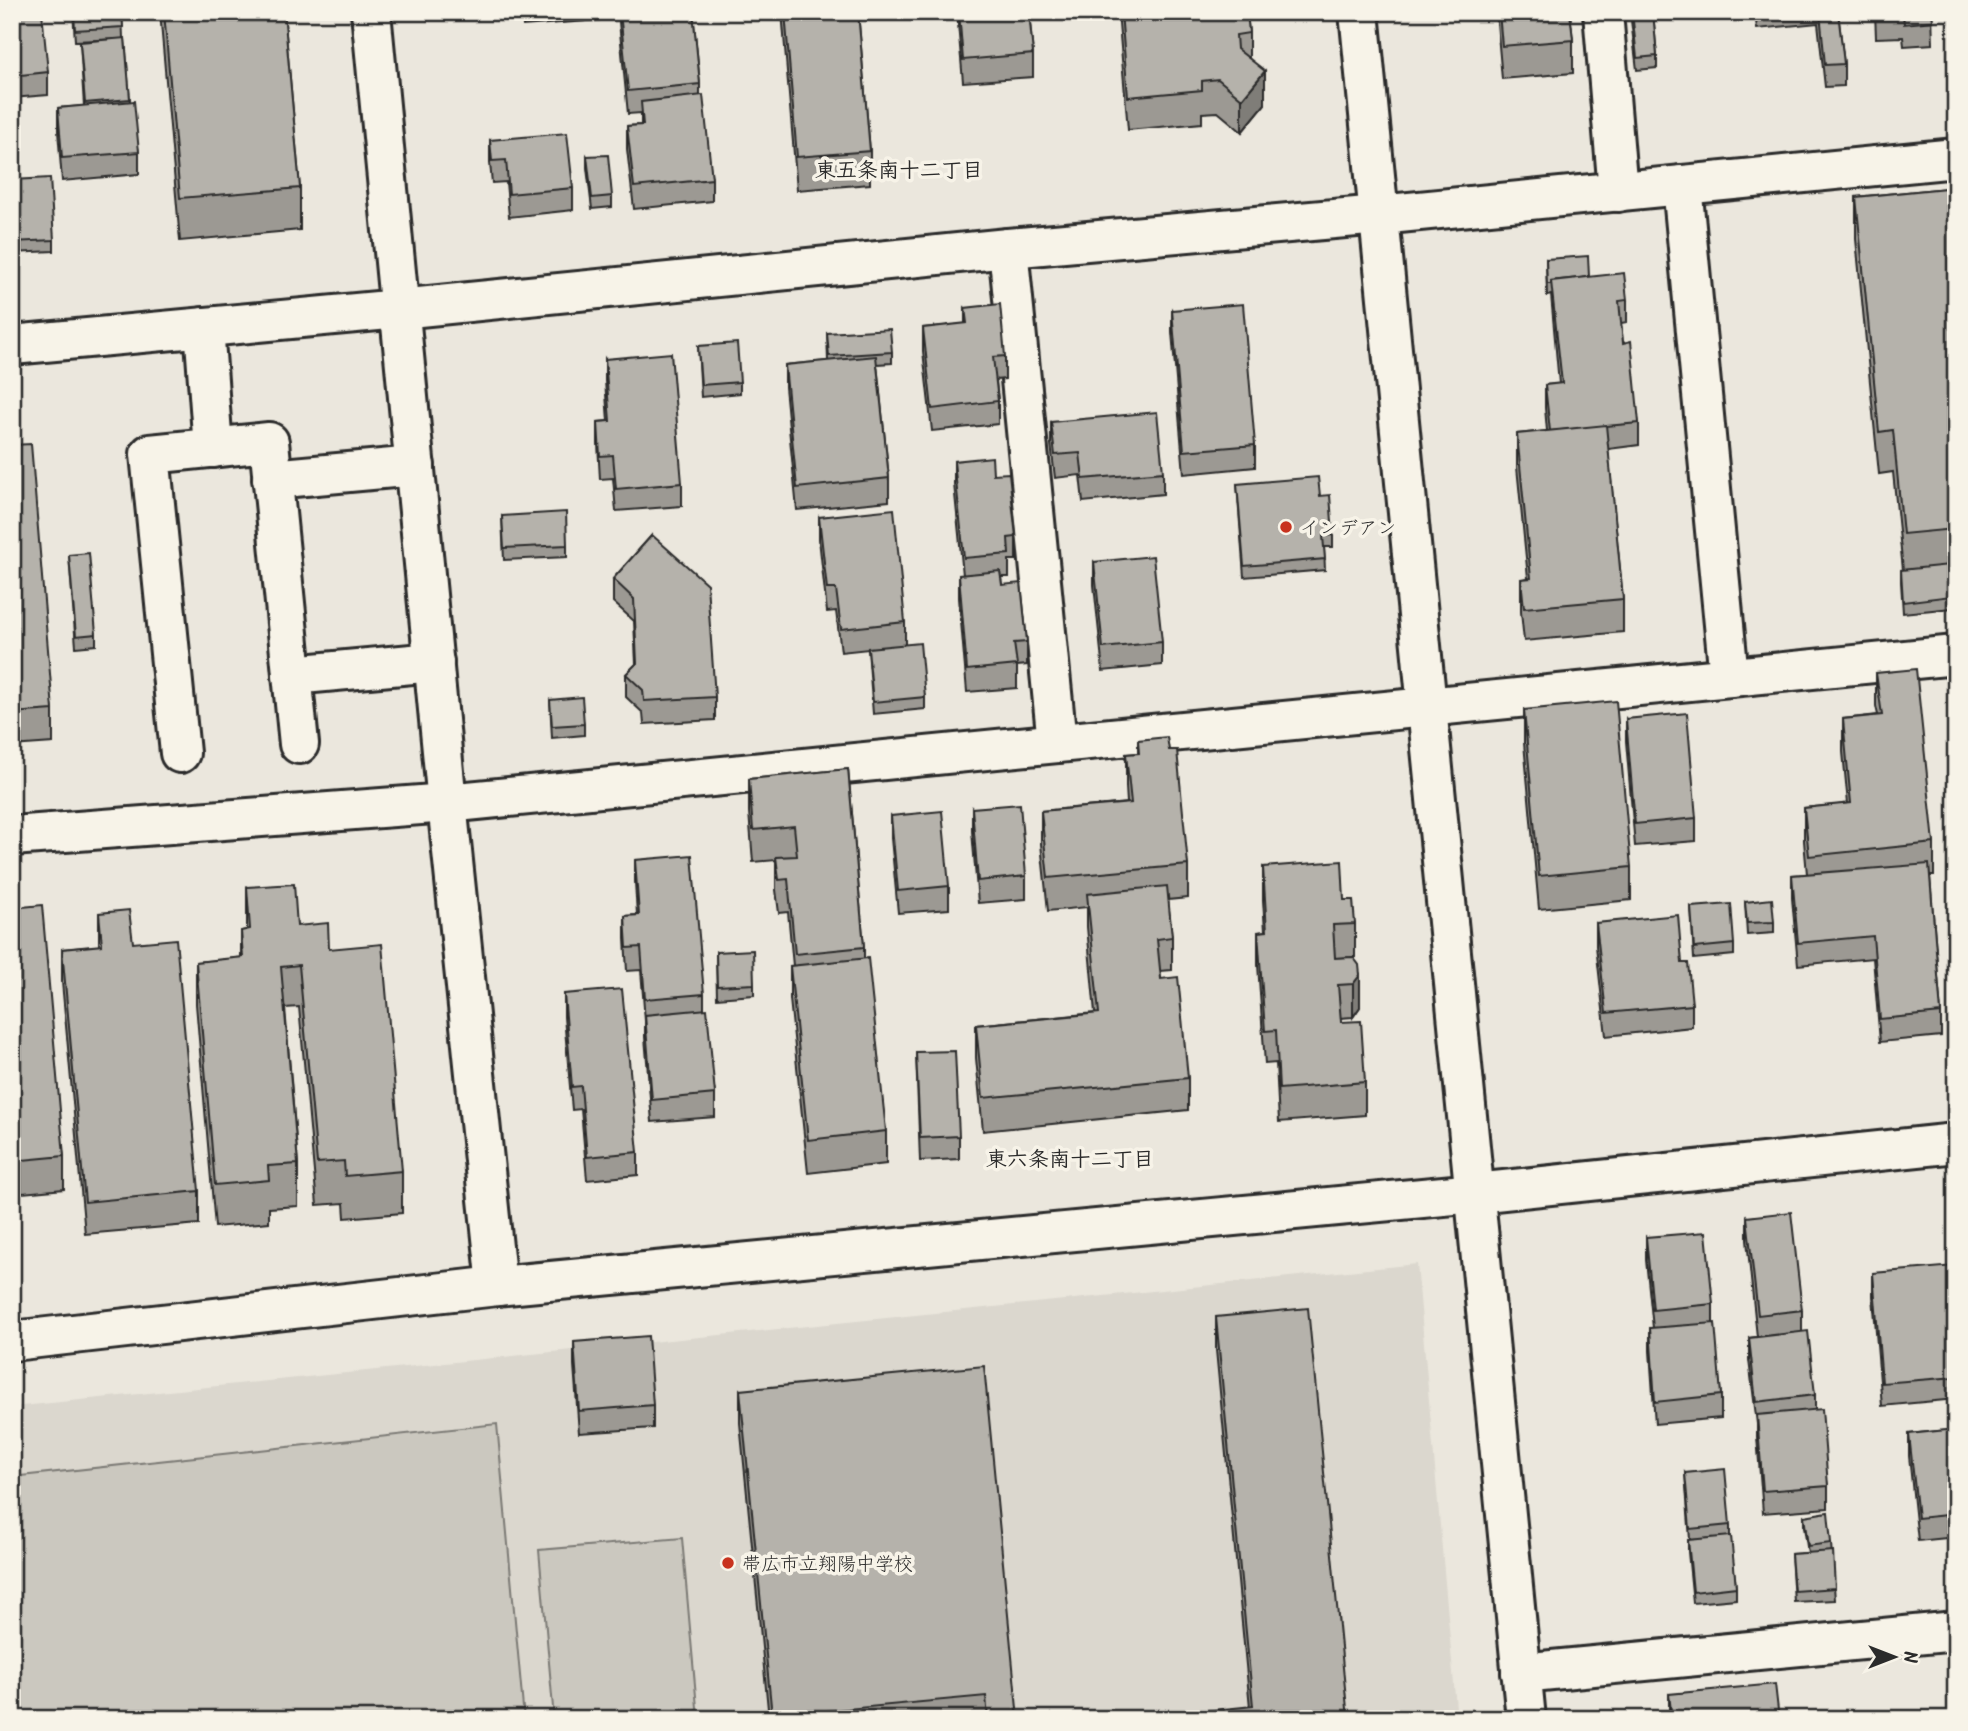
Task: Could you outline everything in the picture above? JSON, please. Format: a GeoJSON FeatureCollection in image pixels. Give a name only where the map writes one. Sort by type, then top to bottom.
{"type":"FeatureCollection","features":[{"type":"Feature","properties":{"kind":"street"},"geometry":{"type":"LineString","coordinates":[[371,12],[447,803],[497,1286]]}},
{"type":"Feature","properties":{"kind":"street"},"geometry":{"type":"LineString","coordinates":[[1359,12],[1526,1719]]}},
{"type":"Feature","properties":{"kind":"street"},"geometry":{"type":"LineString","coordinates":[[1603,12],[1618,191]]}},
{"type":"Feature","properties":{"kind":"street"},"geometry":{"type":"LineString","coordinates":[[12,345],[1956,158]]}},
{"type":"Feature","properties":{"kind":"street"},"geometry":{"type":"LineString","coordinates":[[1682,185],[1729,677]]}},
{"type":"Feature","properties":{"kind":"street"},"geometry":{"type":"LineString","coordinates":[[1008,248],[1057,743]]}},
{"type":"Feature","properties":{"kind":"street"},"geometry":{"type":"LineString","coordinates":[[204,327],[213,448]]}},
{"type":"Feature","properties":{"kind":"street"},"geometry":{"type":"LineString","coordinates":[[180,753],[150,454],[269,442],[299,744]]}},
{"type":"Feature","properties":{"kind":"street"},"geometry":{"type":"LineString","coordinates":[[272,479],[415,466]]}},
{"type":"Feature","properties":{"kind":"street"},"geometry":{"type":"LineString","coordinates":[[12,836],[447,803],[1956,654]]}},
{"type":"Feature","properties":{"kind":"street"},"geometry":{"type":"LineString","coordinates":[[292,675],[434,662]]}},
{"type":"Feature","properties":{"kind":"street"},"geometry":{"type":"LineString","coordinates":[[12,1341],[497,1286],[1475,1193],[1956,1143]]}},
{"type":"Feature","properties":{"kind":"street"},"geometry":{"type":"LineString","coordinates":[[1521,1673],[1956,1631]]}},
{"type":"Feature","properties":{"kind":"shaded area","name":"帯広市立翔陽中学校"},"geometry":{"type":"Polygon","coordinates":[[[1417,1264],[1457,1719],[12,1719],[12,1407],[1417,1264]]]}},
{"type":"Feature","properties":{"kind":"shaded area"},"geometry":{"type":"Polygon","coordinates":[[[497,1424],[524,1719],[12,1719],[12,1477],[497,1424]]]}},
{"type":"Feature","properties":{"kind":"shaded area"},"geometry":{"type":"Polygon","coordinates":[[[682,1538],[698,1719],[554,1719],[539,1550],[682,1538]]]}},
{"type":"Feature","properties":{"kind":"building"},"geometry":{"type":"Polygon","coordinates":[[[12,12],[42,12],[48,72],[12,76],[12,12]]]}},
{"type":"Feature","properties":{"kind":"building"},"geometry":{"type":"Polygon","coordinates":[[[74,12],[122,12],[123,27],[75,30],[74,12]]]}},
{"type":"Feature","properties":{"kind":"building"},"geometry":{"type":"Polygon","coordinates":[[[164,12],[284,12],[300,188],[180,198],[164,12]]]}},
{"type":"Feature","properties":{"kind":"building"},"geometry":{"type":"Polygon","coordinates":[[[620,12],[693,12],[700,84],[628,91],[620,12]]]}},
{"type":"Feature","properties":{"kind":"building"},"geometry":{"type":"Polygon","coordinates":[[[785,12],[858,12],[870,151],[797,157],[785,12]]]}},
{"type":"Feature","properties":{"kind":"building"},"geometry":{"type":"Polygon","coordinates":[[[959,12],[1029,12],[1033,54],[963,60],[959,12]]]}},
{"type":"Feature","properties":{"kind":"building"},"geometry":{"type":"Polygon","coordinates":[[[1121,12],[1247,12],[1249,33],[1236,35],[1237,49],[1265,71],[1242,99],[1218,79],[1202,81],[1202,90],[1128,97],[1121,12]]]}},
{"type":"Feature","properties":{"kind":"building"},"geometry":{"type":"Polygon","coordinates":[[[1499,12],[1570,12],[1573,40],[1502,46],[1499,12]]]}},
{"type":"Feature","properties":{"kind":"building"},"geometry":{"type":"Polygon","coordinates":[[[1632,12],[1653,12],[1657,56],[1637,58],[1632,12]]]}},
{"type":"Feature","properties":{"kind":"building"},"geometry":{"type":"Polygon","coordinates":[[[1820,12],[1838,12],[1844,64],[1825,65],[1820,12]]]}},
{"type":"Feature","properties":{"kind":"building"},"geometry":{"type":"Polygon","coordinates":[[[1876,12],[1932,12],[1933,21],[1904,24],[1903,14],[1876,16],[1876,12]]]}},
{"type":"Feature","properties":{"kind":"building"},"geometry":{"type":"Polygon","coordinates":[[[125,38],[130,99],[85,103],[80,42],[125,38]]]}},
{"type":"Feature","properties":{"kind":"building"},"geometry":{"type":"Polygon","coordinates":[[[703,95],[712,179],[634,187],[627,126],[643,125],[641,102],[703,95]]]}},
{"type":"Feature","properties":{"kind":"building"},"geometry":{"type":"Polygon","coordinates":[[[134,101],[139,152],[62,158],[58,108],[134,101]]]}},
{"type":"Feature","properties":{"kind":"building"},"geometry":{"type":"Polygon","coordinates":[[[567,133],[573,188],[509,194],[506,160],[492,161],[490,140],[567,133]]]}},
{"type":"Feature","properties":{"kind":"building"},"geometry":{"type":"Polygon","coordinates":[[[608,155],[612,196],[592,198],[587,156],[608,155]]]}},
{"type":"Feature","properties":{"kind":"building"},"geometry":{"type":"Polygon","coordinates":[[[50,178],[54,240],[12,242],[12,180],[50,178]]]}},
{"type":"Feature","properties":{"kind":"building"},"geometry":{"type":"Polygon","coordinates":[[[1956,187],[1956,547],[1954,529],[1903,534],[1893,430],[1879,432],[1856,197],[1956,187]]]}},
{"type":"Feature","properties":{"kind":"building"},"geometry":{"type":"Polygon","coordinates":[[[1588,256],[1589,277],[1551,281],[1551,284],[1547,284],[1546,259],[1588,256]]]}},
{"type":"Feature","properties":{"kind":"building"},"geometry":{"type":"Polygon","coordinates":[[[1624,273],[1627,300],[1619,301],[1623,343],[1631,341],[1639,423],[1550,431],[1545,385],[1562,383],[1551,281],[1624,273]]]}},
{"type":"Feature","properties":{"kind":"building"},"geometry":{"type":"Polygon","coordinates":[[[1000,304],[1005,356],[993,357],[998,401],[932,409],[923,328],[967,323],[965,308],[1000,304]]]}},
{"type":"Feature","properties":{"kind":"building"},"geometry":{"type":"Polygon","coordinates":[[[1243,304],[1255,445],[1184,451],[1172,310],[1243,304]]]}},
{"type":"Feature","properties":{"kind":"building"},"geometry":{"type":"Polygon","coordinates":[[[890,329],[892,352],[829,356],[827,333],[890,329]]]}},
{"type":"Feature","properties":{"kind":"building"},"geometry":{"type":"Polygon","coordinates":[[[737,343],[740,382],[701,385],[698,346],[737,343]]]}},
{"type":"Feature","properties":{"kind":"building"},"geometry":{"type":"Polygon","coordinates":[[[671,353],[682,483],[616,489],[613,455],[600,456],[598,422],[610,421],[605,359],[671,353]]]}},
{"type":"Feature","properties":{"kind":"building"},"geometry":{"type":"Polygon","coordinates":[[[876,356],[889,478],[797,488],[785,365],[876,356]]]}},
{"type":"Feature","properties":{"kind":"building"},"geometry":{"type":"Polygon","coordinates":[[[1157,412],[1163,472],[1083,479],[1080,453],[1055,455],[1051,422],[1157,412]]]}},
{"type":"Feature","properties":{"kind":"building"},"geometry":{"type":"Polygon","coordinates":[[[1606,425],[1623,599],[1524,608],[1521,579],[1531,578],[1517,434],[1606,425]]]}},
{"type":"Feature","properties":{"kind":"building"},"geometry":{"type":"Polygon","coordinates":[[[31,444],[53,710],[12,713],[12,445],[31,444]]]}},
{"type":"Feature","properties":{"kind":"building"},"geometry":{"type":"Polygon","coordinates":[[[992,457],[993,474],[1009,473],[1016,537],[1008,538],[1009,554],[964,558],[954,461],[992,457]]]}},
{"type":"Feature","properties":{"kind":"building","name":"インデアン"},"geometry":{"type":"Polygon","coordinates":[[[1318,477],[1320,496],[1330,495],[1333,535],[1323,536],[1325,559],[1244,566],[1237,484],[1318,477]]]}},
{"type":"Feature","properties":{"kind":"building"},"geometry":{"type":"Polygon","coordinates":[[[894,509],[905,622],[841,629],[836,589],[827,589],[819,517],[894,509]]]}},
{"type":"Feature","properties":{"kind":"building"},"geometry":{"type":"Polygon","coordinates":[[[566,512],[567,545],[504,548],[502,516],[566,512]]]}},
{"type":"Feature","properties":{"kind":"building"},"geometry":{"type":"Polygon","coordinates":[[[652,535],[707,584],[715,697],[644,701],[643,690],[626,674],[637,663],[634,599],[613,579],[652,535]]]}},
{"type":"Feature","properties":{"kind":"building"},"geometry":{"type":"Polygon","coordinates":[[[89,553],[96,634],[76,636],[69,555],[89,553]]]}},
{"type":"Feature","properties":{"kind":"building"},"geometry":{"type":"Polygon","coordinates":[[[1153,556],[1162,642],[1103,648],[1094,562],[1153,556]]]}},
{"type":"Feature","properties":{"kind":"building"},"geometry":{"type":"Polygon","coordinates":[[[1949,565],[1952,596],[1903,602],[1901,570],[1949,565]]]}},
{"type":"Feature","properties":{"kind":"building"},"geometry":{"type":"Polygon","coordinates":[[[1000,571],[1002,585],[1021,583],[1027,642],[1014,643],[1017,665],[967,670],[959,575],[1000,571]]]}},
{"type":"Feature","properties":{"kind":"building"},"geometry":{"type":"Polygon","coordinates":[[[920,643],[925,697],[873,702],[868,648],[920,643]]]}},
{"type":"Feature","properties":{"kind":"building"},"geometry":{"type":"Polygon","coordinates":[[[1916,669],[1934,843],[1809,856],[1804,808],[1851,803],[1843,719],[1882,715],[1876,673],[1916,669]]]}},
{"type":"Feature","properties":{"kind":"building"},"geometry":{"type":"Polygon","coordinates":[[[582,697],[584,724],[552,726],[550,700],[582,697]]]}},
{"type":"Feature","properties":{"kind":"building"},"geometry":{"type":"Polygon","coordinates":[[[1616,701],[1631,867],[1539,876],[1524,710],[1616,701]]]}},
{"type":"Feature","properties":{"kind":"building"},"geometry":{"type":"Polygon","coordinates":[[[1687,713],[1696,818],[1635,824],[1626,719],[1687,713]]]}},
{"type":"Feature","properties":{"kind":"building"},"geometry":{"type":"Polygon","coordinates":[[[1167,737],[1169,750],[1177,750],[1188,865],[1048,878],[1041,811],[1131,803],[1126,754],[1139,753],[1138,740],[1167,737]]]}},
{"type":"Feature","properties":{"kind":"building"},"geometry":{"type":"Polygon","coordinates":[[[848,769],[864,947],[795,954],[788,879],[779,880],[776,857],[797,856],[794,826],[753,830],[749,779],[848,769]]]}},
{"type":"Feature","properties":{"kind":"building"},"geometry":{"type":"Polygon","coordinates":[[[1020,804],[1026,876],[978,881],[972,808],[1020,804]]]}},
{"type":"Feature","properties":{"kind":"building"},"geometry":{"type":"Polygon","coordinates":[[[942,811],[949,886],[898,891],[891,816],[942,811]]]}},
{"type":"Feature","properties":{"kind":"building"},"geometry":{"type":"Polygon","coordinates":[[[692,855],[704,994],[645,999],[641,947],[627,948],[625,916],[639,915],[635,860],[692,855]]]}},
{"type":"Feature","properties":{"kind":"building"},"geometry":{"type":"Polygon","coordinates":[[[1342,861],[1344,900],[1353,900],[1355,924],[1333,925],[1335,958],[1353,957],[1359,965],[1360,975],[1353,984],[1338,985],[1341,1022],[1361,1021],[1365,1082],[1279,1089],[1276,1030],[1265,1031],[1258,932],[1267,931],[1263,867],[1342,861]]]}},
{"type":"Feature","properties":{"kind":"building"},"geometry":{"type":"Polygon","coordinates":[[[1929,864],[1941,1013],[1880,1019],[1873,936],[1798,943],[1792,875],[1929,864]]]}},
{"type":"Feature","properties":{"kind":"building"},"geometry":{"type":"Polygon","coordinates":[[[294,884],[297,926],[328,923],[329,949],[382,944],[402,1171],[345,1176],[344,1161],[317,1163],[299,965],[281,967],[298,1164],[268,1166],[269,1180],[215,1185],[196,962],[243,957],[241,931],[250,929],[247,887],[294,884]]]}},
{"type":"Feature","properties":{"kind":"building"},"geometry":{"type":"Polygon","coordinates":[[[1167,886],[1172,937],[1157,939],[1161,979],[1178,977],[1188,1078],[983,1098],[976,1025],[1099,1013],[1087,894],[1167,886]]]}},
{"type":"Feature","properties":{"kind":"building"},"geometry":{"type":"Polygon","coordinates":[[[1772,899],[1774,922],[1747,923],[1745,902],[1772,899]]]}},
{"type":"Feature","properties":{"kind":"building"},"geometry":{"type":"Polygon","coordinates":[[[1731,904],[1734,944],[1694,948],[1691,907],[1731,904]]]}},
{"type":"Feature","properties":{"kind":"building"},"geometry":{"type":"Polygon","coordinates":[[[42,905],[64,1156],[12,1161],[12,908],[42,905]]]}},
{"type":"Feature","properties":{"kind":"building"},"geometry":{"type":"Polygon","coordinates":[[[129,910],[133,943],[176,939],[199,1191],[85,1202],[62,949],[102,945],[99,913],[129,910]]]}},
{"type":"Feature","properties":{"kind":"building"},"geometry":{"type":"Polygon","coordinates":[[[1678,915],[1682,963],[1688,963],[1692,1005],[1606,1013],[1596,923],[1678,915]]]}},
{"type":"Feature","properties":{"kind":"building"},"geometry":{"type":"Polygon","coordinates":[[[753,950],[754,984],[717,986],[716,952],[753,950]]]}},
{"type":"Feature","properties":{"kind":"building"},"geometry":{"type":"Polygon","coordinates":[[[868,958],[886,1131],[808,1140],[790,966],[868,958]]]}},
{"type":"Feature","properties":{"kind":"building"},"geometry":{"type":"Polygon","coordinates":[[[622,989],[638,1152],[587,1157],[581,1086],[572,1087],[564,994],[622,989]]]}},
{"type":"Feature","properties":{"kind":"building"},"geometry":{"type":"Polygon","coordinates":[[[707,1009],[715,1094],[652,1100],[645,1015],[707,1009]]]}},
{"type":"Feature","properties":{"kind":"building"},"geometry":{"type":"Polygon","coordinates":[[[955,1051],[959,1136],[920,1138],[916,1052],[955,1051]]]}},
{"type":"Feature","properties":{"kind":"building"},"geometry":{"type":"Polygon","coordinates":[[[1791,1212],[1802,1310],[1758,1315],[1747,1217],[1791,1212]]]}},
{"type":"Feature","properties":{"kind":"building"},"geometry":{"type":"Polygon","coordinates":[[[1706,1232],[1713,1304],[1653,1310],[1646,1237],[1706,1232]]]}},
{"type":"Feature","properties":{"kind":"building"},"geometry":{"type":"Polygon","coordinates":[[[1955,1266],[1956,1377],[1882,1383],[1873,1273],[1955,1266]]]}},
{"type":"Feature","properties":{"kind":"building"},"geometry":{"type":"Polygon","coordinates":[[[1308,1308],[1348,1719],[1126,1719],[1253,1706],[1216,1317],[1308,1308]]]}},
{"type":"Feature","properties":{"kind":"building"},"geometry":{"type":"Polygon","coordinates":[[[1715,1323],[1721,1395],[1655,1402],[1650,1328],[1715,1323]]]}},
{"type":"Feature","properties":{"kind":"building"},"geometry":{"type":"Polygon","coordinates":[[[1808,1331],[1815,1395],[1756,1402],[1749,1338],[1808,1331]]]}},
{"type":"Feature","properties":{"kind":"building"},"geometry":{"type":"Polygon","coordinates":[[[648,1336],[653,1405],[579,1411],[574,1342],[648,1336]]]}},
{"type":"Feature","properties":{"kind":"building"},"geometry":{"type":"Polygon","coordinates":[[[984,1366],[1018,1719],[988,1719],[986,1696],[772,1716],[740,1390],[984,1366]]]}},
{"type":"Feature","properties":{"kind":"building"},"geometry":{"type":"Polygon","coordinates":[[[1822,1409],[1828,1486],[1763,1491],[1757,1415],[1822,1409]]]}},
{"type":"Feature","properties":{"kind":"building"},"geometry":{"type":"Polygon","coordinates":[[[1956,1429],[1956,1514],[1918,1518],[1909,1434],[1956,1429]]]}},
{"type":"Feature","properties":{"kind":"building"},"geometry":{"type":"Polygon","coordinates":[[[1725,1469],[1730,1525],[1690,1529],[1685,1473],[1725,1469]]]}},
{"type":"Feature","properties":{"kind":"building"},"geometry":{"type":"Polygon","coordinates":[[[1828,1512],[1831,1543],[1808,1546],[1804,1516],[1828,1512]]]}},
{"type":"Feature","properties":{"kind":"building"},"geometry":{"type":"Polygon","coordinates":[[[1731,1536],[1736,1587],[1693,1592],[1688,1540],[1731,1536]]]}},
{"type":"Feature","properties":{"kind":"building"},"geometry":{"type":"Polygon","coordinates":[[[1833,1551],[1835,1588],[1794,1591],[1791,1554],[1833,1551]]]}},
{"type":"Feature","properties":{"kind":"building"},"geometry":{"type":"Polygon","coordinates":[[[1775,1684],[1779,1719],[1672,1719],[1669,1694],[1775,1684]]]}},
{"type":"Feature","properties":{"kind":"building"},"geometry":{"type":"Polygon","coordinates":[[[1837,1714],[1837,1719],[1824,1719],[1824,1716],[1837,1714]]]}},
{"type":"Feature","properties":{"kind":"place","name":"インデアン"},"geometry":{"type":"Point","coordinates":[1286,527]}},
{"type":"Feature","properties":{"kind":"place","name":"帯広市立翔陽中学校"},"geometry":{"type":"Point","coordinates":[728,1563]}},
{"type":"Feature","properties":{"kind":"district","name":"東五条南十二丁目"},"geometry":{"type":"Point","coordinates":[899,170]}},
{"type":"Feature","properties":{"kind":"district","name":"東六条南十二丁目"},"geometry":{"type":"Point","coordinates":[1070,1159]}}]}
